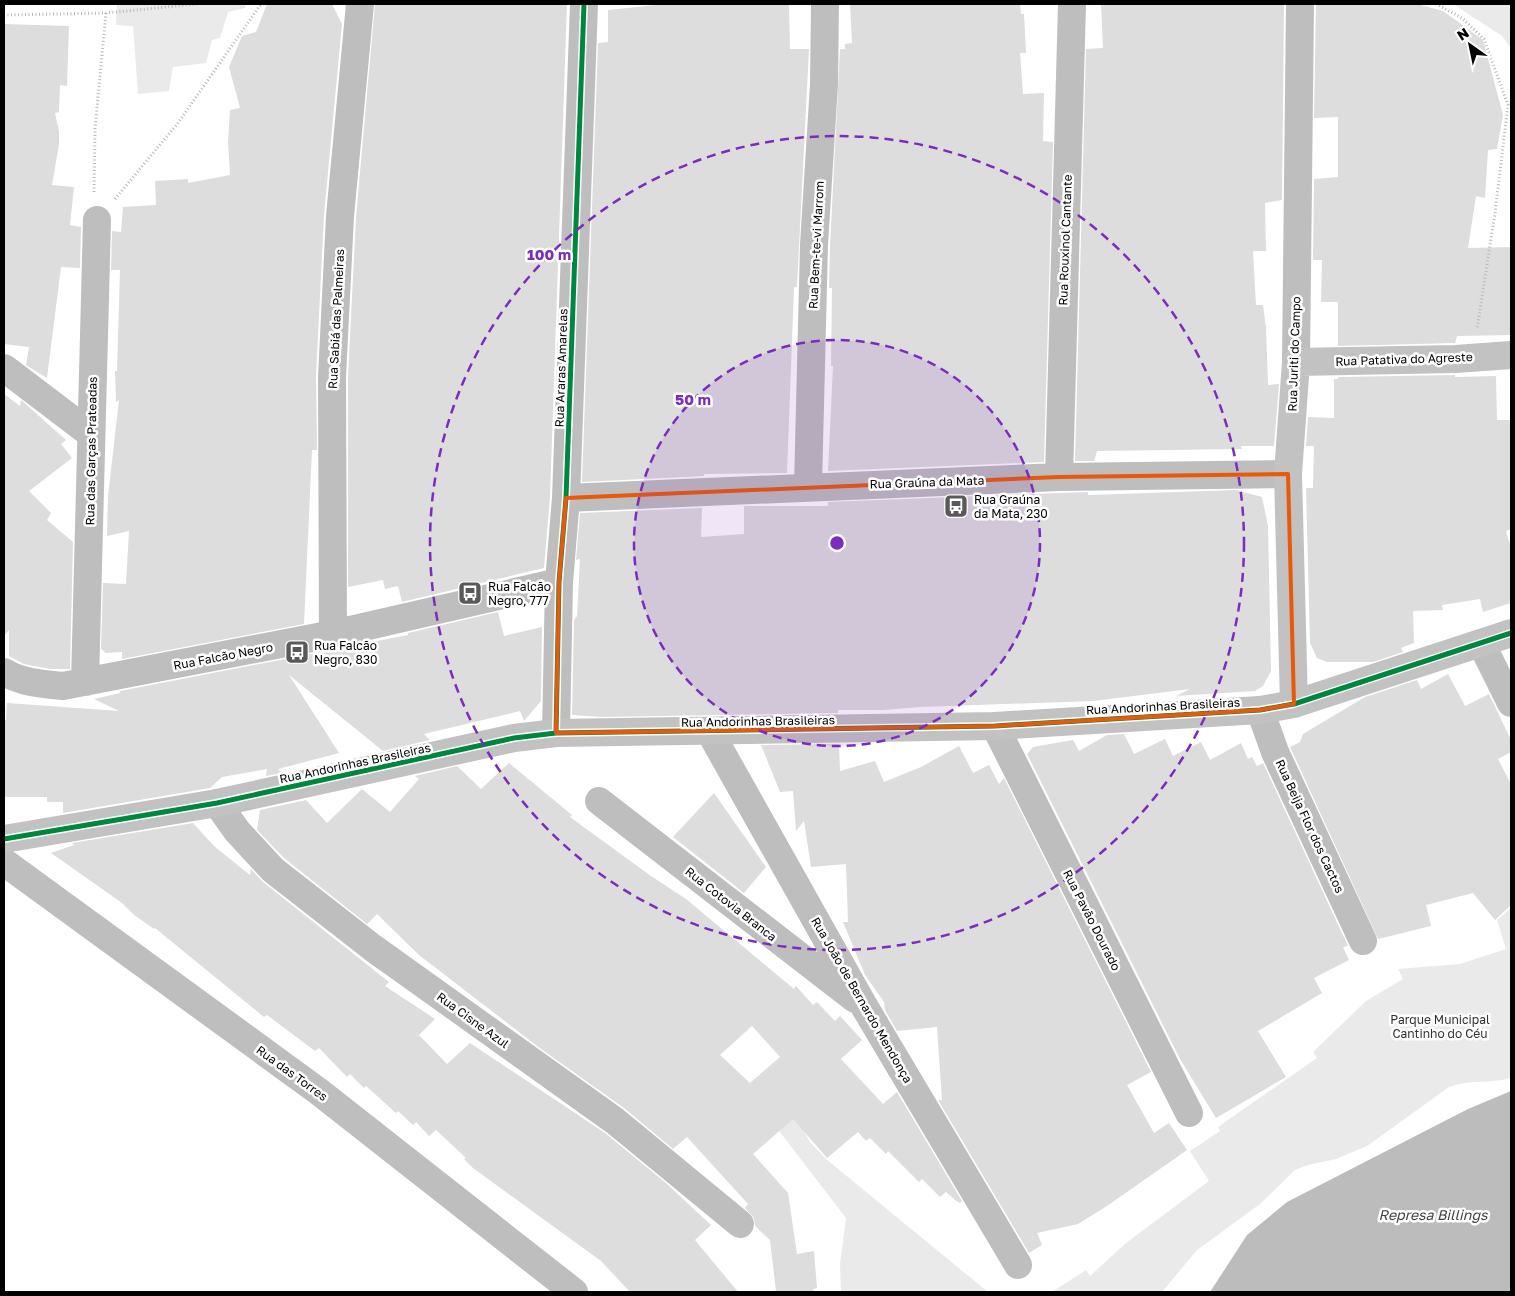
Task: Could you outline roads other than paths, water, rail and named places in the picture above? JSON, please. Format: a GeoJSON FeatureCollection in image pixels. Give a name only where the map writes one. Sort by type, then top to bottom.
{"type":"FeatureCollection","features":[{"type":"Feature","properties":{"kind":"street","name":"Rua Sabiá das Palmeiras"},"geometry":{"type":"LineString","coordinates":[[333,634],[332,377],[340,216],[360,4]]}},
{"type":"Feature","properties":{"kind":"street","name":"Rua Araras Amarelas"},"geometry":{"type":"LineString","coordinates":[[556,733],[559,582],[566,498],[584,4]]}},
{"type":"Feature","properties":{"kind":"street","name":"Rua Bem-te-vi Marrom"},"geometry":{"type":"LineString","coordinates":[[808,486],[814,245],[823,103],[825,4]]}},
{"type":"Feature","properties":{"kind":"street","name":"Rua Rouxinol Cantante"},"geometry":{"type":"LineString","coordinates":[[1058,477],[1072,4]]}},
{"type":"Feature","properties":{"kind":"street","name":"Rua Juriti do Campo"},"geometry":{"type":"LineString","coordinates":[[1294,704],[1288,474],[1296,362],[1300,4]]}},
{"type":"Feature","properties":{"kind":"street","name":"Rua das Garças Prateadas"},"geometry":{"type":"LineString","coordinates":[[85,682],[97,220]]}},
{"type":"Feature","properties":{"kind":"street","name":"Rua Patativa do Agreste"},"geometry":{"type":"LineString","coordinates":[[1296,362],[1473,358],[1511,355]]}},
{"type":"Feature","properties":{"kind":"street"},"geometry":{"type":"LineString","coordinates":[[4,368],[91,434]]}},
{"type":"Feature","properties":{"kind":"street","name":"Rua Graúna da Mata"},"geometry":{"type":"LineString","coordinates":[[566,498],[808,486],[1058,477],[1288,474]]}},
{"type":"Feature","properties":{"kind":"street","name":"Rua Falcão Negro"},"geometry":{"type":"LineString","coordinates":[[4,672],[12,677],[35,683],[63,686],[333,634],[559,582]]}},
{"type":"Feature","properties":{"kind":"street","name":"Rua Andorinhas Brasileiras"},"geometry":{"type":"LineString","coordinates":[[4,839],[217,803],[514,738],[556,733],[995,726],[1260,710],[1294,704],[1511,633]]}},
{"type":"Feature","properties":{"kind":"street"},"geometry":{"type":"LineString","coordinates":[[1481,644],[1511,703]]}},
{"type":"Feature","properties":{"kind":"street","name":"Rua Beija Flor dos Cactos"},"geometry":{"type":"LineString","coordinates":[[1260,710],[1275,752],[1363,941]]}},
{"type":"Feature","properties":{"kind":"street","name":"Rua Pavão Dourado"},"geometry":{"type":"LineString","coordinates":[[995,726],[1189,1113]]}},
{"type":"Feature","properties":{"kind":"street","name":"Rua João de Bernardo Mendonça"},"geometry":{"type":"LineString","coordinates":[[710,732],[864,1006],[1018,1266]]}},
{"type":"Feature","properties":{"kind":"street","name":"Rua Cotovia Branca"},"geometry":{"type":"LineString","coordinates":[[599,801],[864,1006]]}},
{"type":"Feature","properties":{"kind":"street","name":"Rua Cisne Azul"},"geometry":{"type":"LineString","coordinates":[[217,803],[237,830],[273,870],[373,948],[614,1121],[740,1224]]}},
{"type":"Feature","properties":{"kind":"street","name":"Rua das Torres"},"geometry":{"type":"LineString","coordinates":[[4,862],[318,1091],[574,1292]]}},
{"type":"Feature","properties":{"kind":"water","name":"Represa Billings"},"geometry":{"type":"Polygon","coordinates":[[[1511,1091],[1511,1292],[1210,1292],[1247,1235],[1287,1202],[1468,1109],[1511,1091]]]}},
{"type":"Feature","properties":{"kind":"place","name":"Rua Graúna da Mata, 230"},"geometry":{"type":"Point","coordinates":[956,506]}},
{"type":"Feature","properties":{"kind":"place","name":"Rua Falcão Negro, 777"},"geometry":{"type":"Point","coordinates":[470,593]}},
{"type":"Feature","properties":{"kind":"place","name":"Rua Falcão Negro, 830"},"geometry":{"type":"Point","coordinates":[297,652]}},
{"type":"Feature","properties":{"kind":"park label","name":"Parque Municipal Cantinho do Céu"},"geometry":{"type":"Point","coordinates":[1440,1026]}}]}
